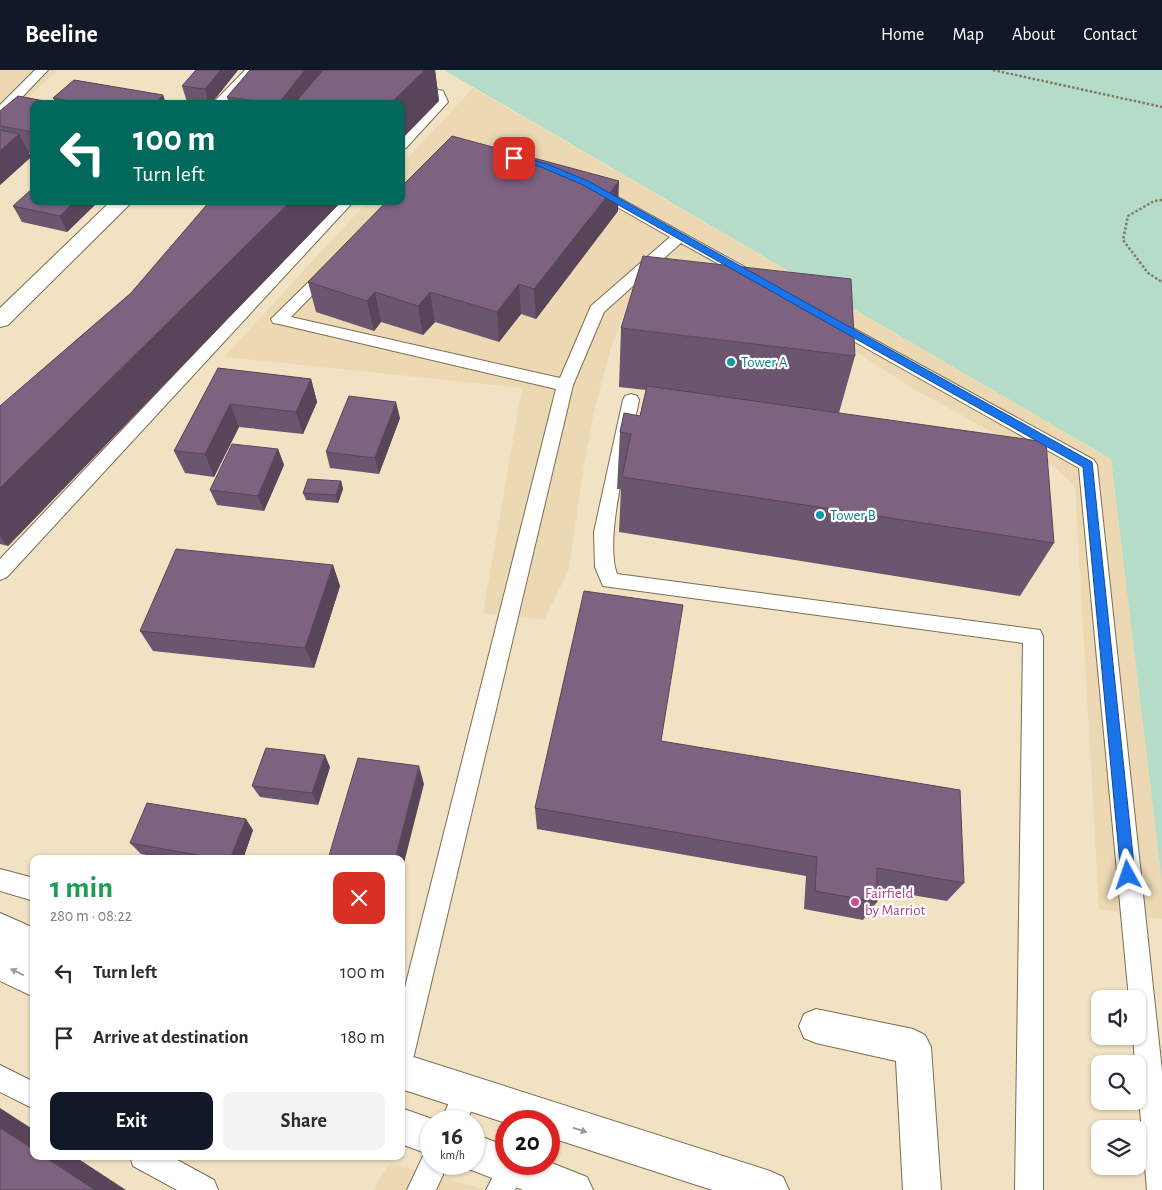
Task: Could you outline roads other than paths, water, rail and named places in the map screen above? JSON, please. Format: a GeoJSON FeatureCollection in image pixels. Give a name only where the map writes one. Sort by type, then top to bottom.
{"type":"FeatureCollection","features":[{"type":"Feature","properties":{"kind":"street"},"geometry":{"type":"LineString","coordinates":[[225,100],[255,70]]}},
{"type":"Feature","properties":{"kind":"street"},"geometry":{"type":"LineString","coordinates":[[0,320],[119,205]]}},
{"type":"Feature","properties":{"kind":"street"},"geometry":{"type":"LineString","coordinates":[[0,928],[30,943]]}},
{"type":"Feature","properties":{"kind":"street"},"geometry":{"type":"LineString","coordinates":[[0,963],[30,978]]}},
{"type":"Feature","properties":{"kind":"street"},"geometry":{"type":"LineString","coordinates":[[816,1026],[913,1047],[922,1190]]}},
{"type":"Feature","properties":{"kind":"street"},"geometry":{"type":"LineString","coordinates":[[405,1073],[460,1107],[495,1113]]}},
{"type":"Feature","properties":{"kind":"street"},"geometry":{"type":"LineString","coordinates":[[560,1126],[750,1187]]}},
{"type":"Feature","properties":{"kind":"street"},"geometry":{"type":"LineString","coordinates":[[405,1127],[420,1133]]}},
{"type":"Feature","properties":{"kind":"street"},"geometry":{"type":"LineString","coordinates":[[513,1175],[574,1190]]}},
{"type":"Feature","properties":{"kind":"lane"},"geometry":{"type":"LineString","coordinates":[[0,112],[42,70]]}},
{"type":"Feature","properties":{"kind":"lane"},"geometry":{"type":"LineString","coordinates":[[402,86],[438,94],[442,102],[405,141]]}},
{"type":"Feature","properties":{"kind":"lane"},"geometry":{"type":"LineString","coordinates":[[577,179],[776,290]]}},
{"type":"Feature","properties":{"kind":"lane"},"geometry":{"type":"LineString","coordinates":[[0,572],[343,205]]}},
{"type":"Feature","properties":{"kind":"lane"},"geometry":{"type":"LineString","coordinates":[[405,1039],[565,385],[597,310],[680,236]]}},
{"type":"Feature","properties":{"kind":"lane"},"geometry":{"type":"LineString","coordinates":[[340,260],[279,319],[565,385]]}},
{"type":"Feature","properties":{"kind":"lane"},"geometry":{"type":"LineString","coordinates":[[819,314],[1088,465],[1161,1190]]}},
{"type":"Feature","properties":{"kind":"lane"},"geometry":{"type":"LineString","coordinates":[[631,400],[603,532],[605,567],[610,581],[1033,636],[1029,1190]]}},
{"type":"Feature","properties":{"kind":"lane"},"geometry":{"type":"LineString","coordinates":[[0,880],[30,889]]}},
{"type":"Feature","properties":{"kind":"lane"},"geometry":{"type":"LineString","coordinates":[[0,1078],[30,1094]]}},
{"type":"Feature","properties":{"kind":"lane"},"geometry":{"type":"LineString","coordinates":[[150,1160],[204,1190]]}},
{"type":"Feature","properties":{"kind":"lane"},"geometry":{"type":"LineString","coordinates":[[421,1190],[428,1175]]}},
{"type":"Feature","properties":{"kind":"place","name":"Tower A"},"geometry":{"type":"Point","coordinates":[731,362]}},
{"type":"Feature","properties":{"kind":"place","name":"Tower B"},"geometry":{"type":"Point","coordinates":[820,515]}},
{"type":"Feature","properties":{"kind":"place","name":"Fairfield by Marriot"},"geometry":{"type":"Point","coordinates":[855,902]}}]}
